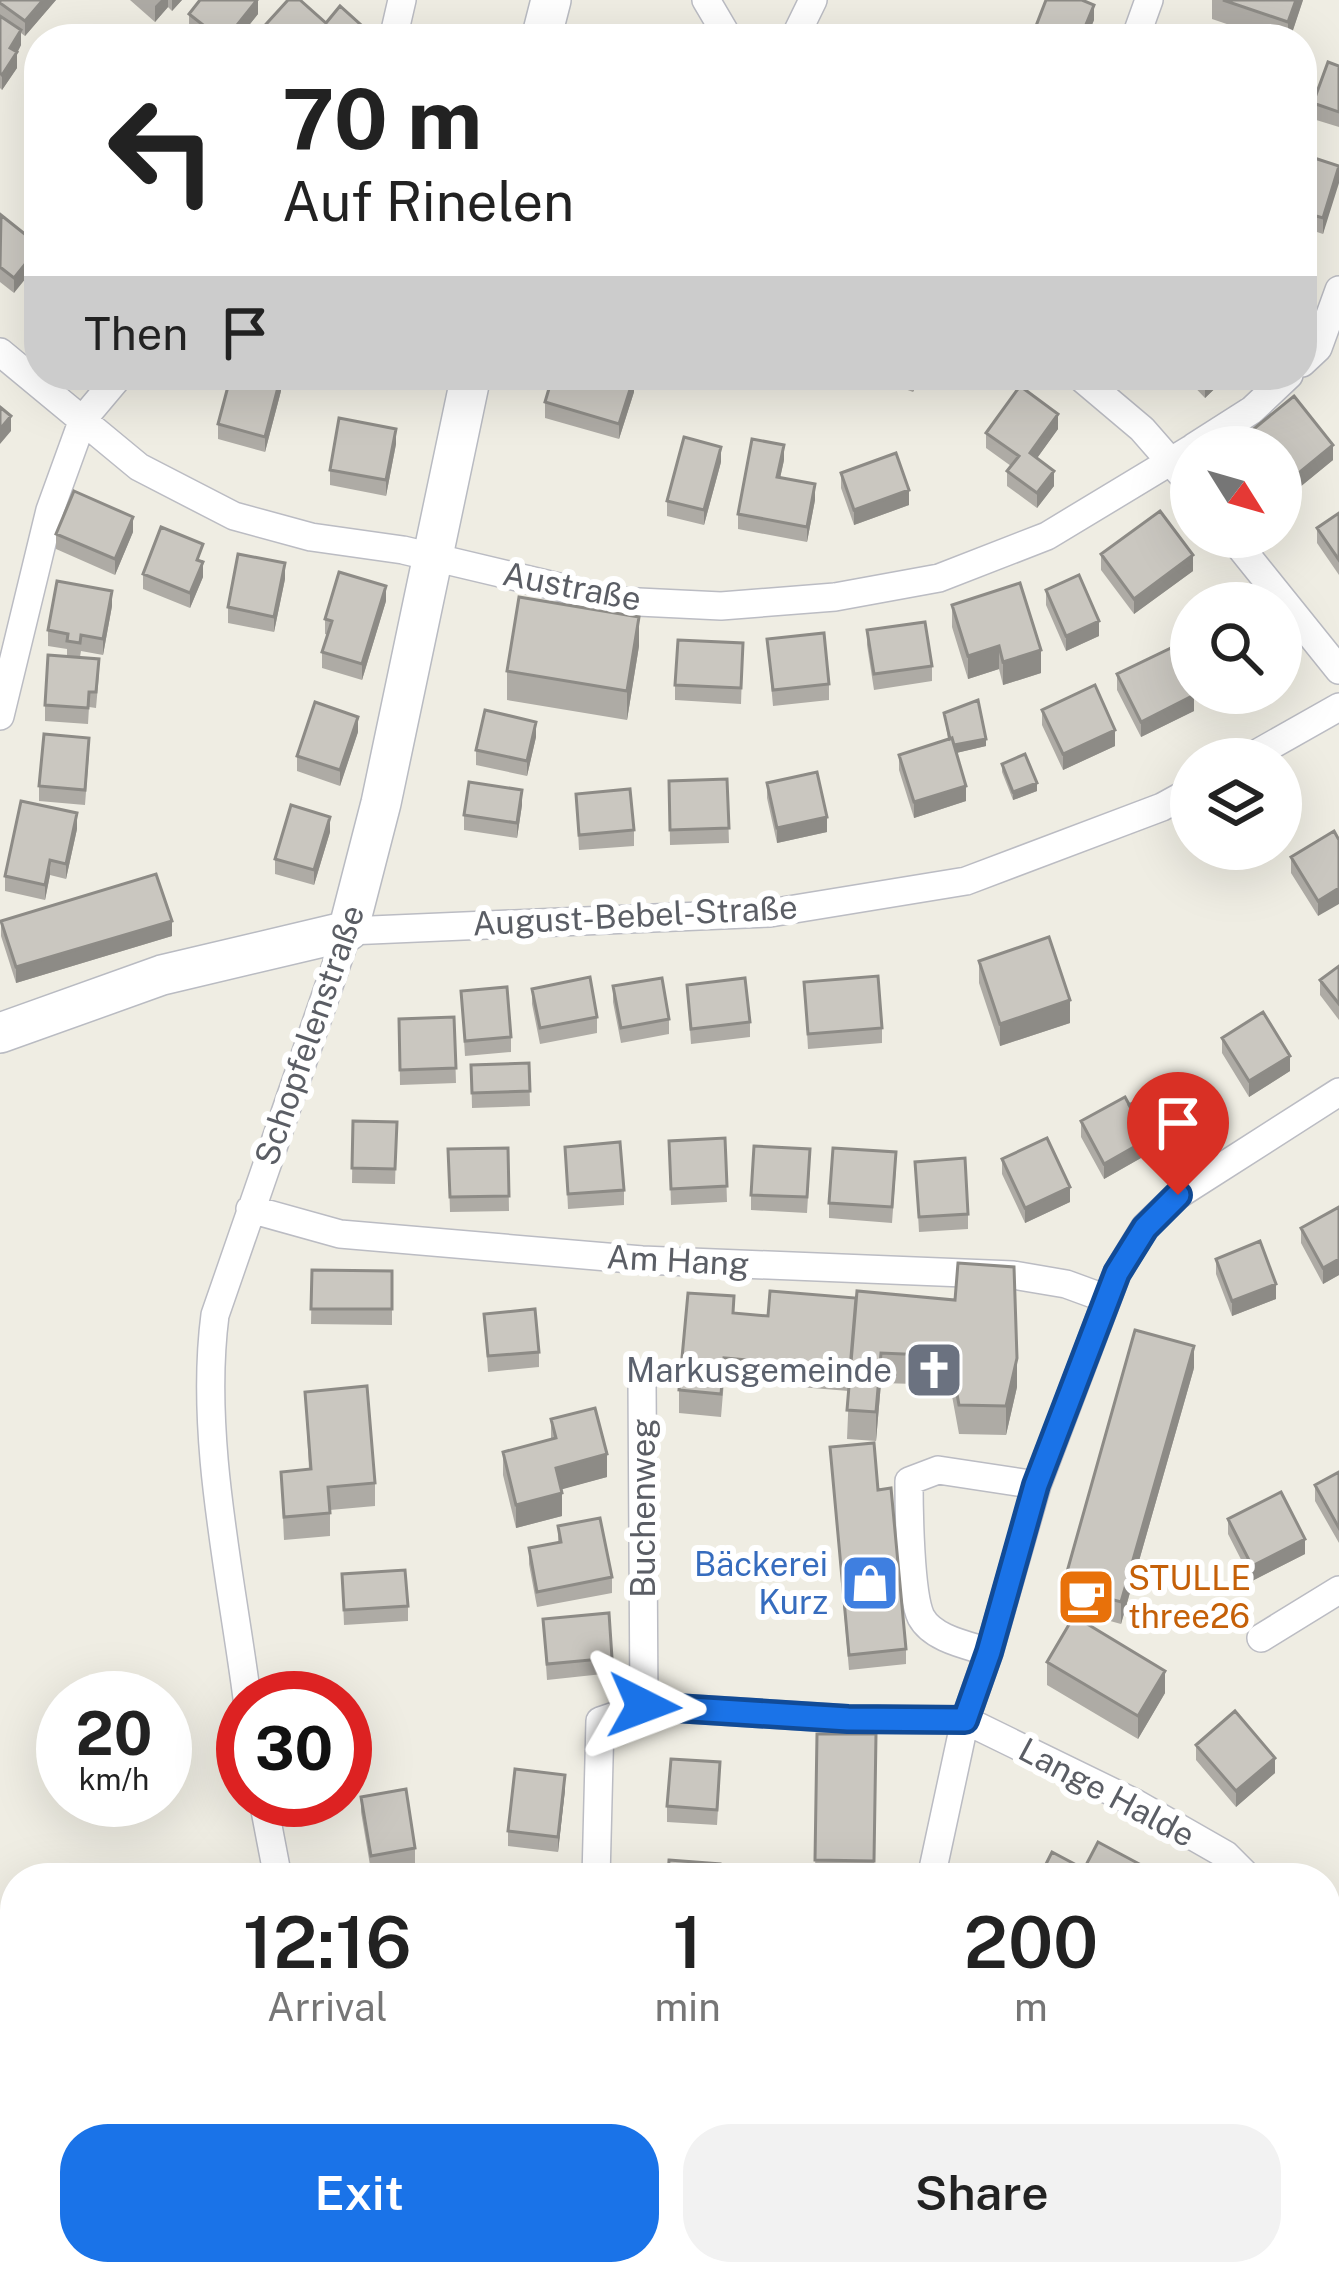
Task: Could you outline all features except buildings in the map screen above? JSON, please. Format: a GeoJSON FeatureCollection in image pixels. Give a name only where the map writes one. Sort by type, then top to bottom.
{"type":"FeatureCollection","features":[{"type":"Feature","properties":{"kind":"street"},"geometry":{"type":"LineString","coordinates":[[1317,349],[1339,290]]}},
{"type":"Feature","properties":{"kind":"street","name":"Austraße"},"geometry":{"type":"LineString","coordinates":[[0,352],[24,371]]}},
{"type":"Feature","properties":{"kind":"street","name":"Austraße"},"geometry":{"type":"LineString","coordinates":[[48,390],[140,467],[234,515],[311,537],[434,558],[618,601],[721,606],[835,597],[939,578],[1047,536],[1170,461]]}},
{"type":"Feature","properties":{"kind":"street"},"geometry":{"type":"LineString","coordinates":[[0,716],[50,510],[83,418],[107,390]]}},
{"type":"Feature","properties":{"kind":"street","name":"Schopfelenstraße"},"geometry":{"type":"LineString","coordinates":[[243,1671],[210,1415],[208,1366],[215,1315],[348,931],[381,803],[468,390]]}},
{"type":"Feature","properties":{"kind":"street"},"geometry":{"type":"LineString","coordinates":[[1096,390],[1142,429],[1170,444]]}},
{"type":"Feature","properties":{"kind":"street","name":"Austraße"},"geometry":{"type":"LineString","coordinates":[[1226,426],[1273,390]]}},
{"type":"Feature","properties":{"kind":"street"},"geometry":{"type":"LineString","coordinates":[[1249,558],[1339,670]]}},
{"type":"Feature","properties":{"kind":"street"},"geometry":{"type":"LineString","coordinates":[[1284,738],[1339,707]]}},
{"type":"Feature","properties":{"kind":"street","name":"August-Bebel-Straße"},"geometry":{"type":"LineString","coordinates":[[348,931],[770,913],[966,881],[1170,802]]}},
{"type":"Feature","properties":{"kind":"street"},"geometry":{"type":"LineString","coordinates":[[0,1033],[162,975],[348,931]]}},
{"type":"Feature","properties":{"kind":"street"},"geometry":{"type":"LineString","coordinates":[[934,1863],[965,1720],[1036,1485],[1117,1273],[1145,1228],[1178,1195],[1339,1092]]}},
{"type":"Feature","properties":{"kind":"street","name":"Am Hang"},"geometry":{"type":"LineString","coordinates":[[250,1209],[340,1234],[642,1260],[1012,1275],[1066,1284],[1107,1299]]}},
{"type":"Feature","properties":{"kind":"street","name":"Buchenweg"},"geometry":{"type":"LineString","coordinates":[[642,1382],[644,1706]]}},
{"type":"Feature","properties":{"kind":"street"},"geometry":{"type":"LineString","coordinates":[[989,1652],[943,1636],[922,1617],[908,1530],[909,1481],[938,1470],[1036,1485]]}},
{"type":"Feature","properties":{"kind":"street"},"geometry":{"type":"LineString","coordinates":[[1261,1637],[1339,1590]]}},
{"type":"Feature","properties":{"kind":"street","name":"Lange Halde"},"geometry":{"type":"LineString","coordinates":[[596,1863],[600,1721],[644,1706],[848,1719],[965,1720],[1135,1803],[1215,1863]]}},
{"type":"Feature","properties":{"kind":"street"},"geometry":{"type":"LineString","coordinates":[[268,1827],[275,1863]]}},
{"type":"Feature","properties":{"kind":"place","name":"Markusgemeinde"},"geometry":{"type":"Point","coordinates":[934,1370]}},
{"type":"Feature","properties":{"kind":"place","name":"Bäckerei Kurz"},"geometry":{"type":"Point","coordinates":[870,1583]}},
{"type":"Feature","properties":{"kind":"place","name":"STULLE three26"},"geometry":{"type":"Point","coordinates":[1086,1597]}},
{"type":"Feature","properties":{"kind":"route"},"geometry":{"type":"LineString","coordinates":[[644,1706],[848,1719],[965,1720],[1036,1485],[1117,1273],[1145,1228],[1178,1195]]}}]}
